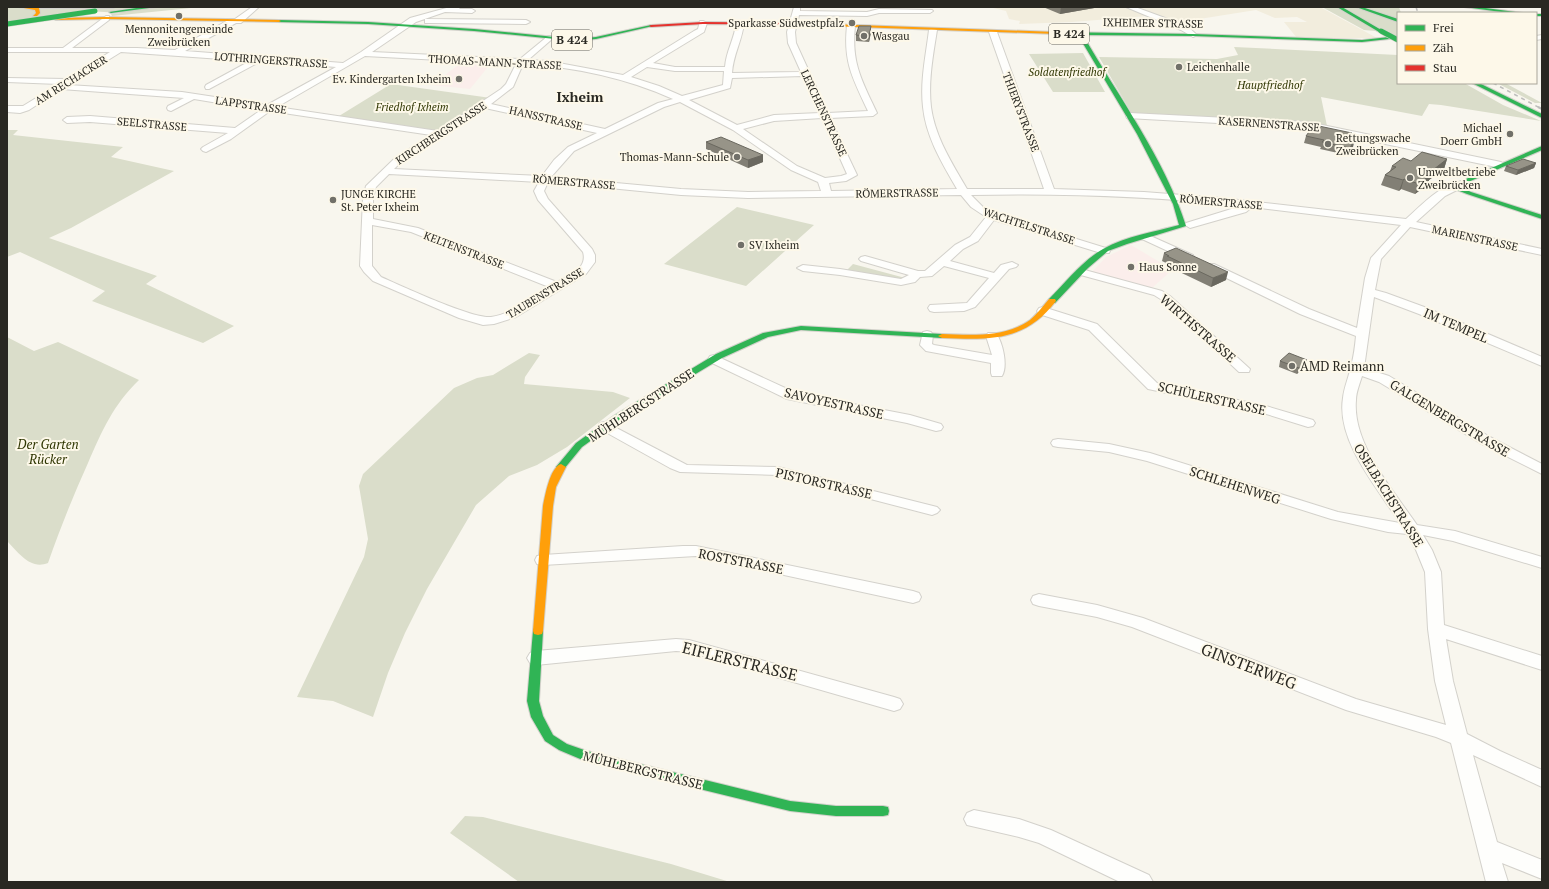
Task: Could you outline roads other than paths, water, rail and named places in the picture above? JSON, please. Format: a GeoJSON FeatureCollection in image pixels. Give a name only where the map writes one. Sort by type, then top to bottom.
{"type":"FeatureCollection","features":[{"type":"Feature","properties":{"kind":"main road"},"geometry":{"type":"LineString","coordinates":[[7,24],[35,15],[38,12],[37,9],[20,7]]}},
{"type":"Feature","properties":{"kind":"main road"},"geometry":{"type":"LineString","coordinates":[[41,7],[80,8],[110,12]]}},
{"type":"Feature","properties":{"kind":"main road"},"geometry":{"type":"LineString","coordinates":[[7,24],[131,7]]}},
{"type":"Feature","properties":{"kind":"main road"},"geometry":{"type":"LineString","coordinates":[[7,24],[155,7]]}},
{"type":"Feature","properties":{"kind":"main road"},"geometry":{"type":"LineString","coordinates":[[1339,7],[1397,39]]}},
{"type":"Feature","properties":{"kind":"main road"},"geometry":{"type":"LineString","coordinates":[[1358,7],[1397,21]]}},
{"type":"Feature","properties":{"kind":"main road"},"geometry":{"type":"LineString","coordinates":[[1466,7],[1513,12]]}},
{"type":"Feature","properties":{"kind":"main road","name":"B 424"},"geometry":{"type":"LineString","coordinates":[[110,12],[236,21],[353,23],[483,30],[548,38],[581,40],[658,25],[740,23]]}},
{"type":"Feature","properties":{"kind":"main road","name":"IXHEIMER STRASSE"},"geometry":{"type":"LineString","coordinates":[[740,23],[993,32],[1193,35],[1367,41],[1397,39]]}},
{"type":"Feature","properties":{"kind":"main road"},"geometry":{"type":"LineString","coordinates":[[1080,34],[1100,72],[1130,116],[1171,197]]}},
{"type":"Feature","properties":{"kind":"main road"},"geometry":{"type":"LineString","coordinates":[[1477,84],[1542,116]]}},
{"type":"Feature","properties":{"kind":"main road","name":"OSELBACHSTRASSE"},"geometry":{"type":"LineString","coordinates":[[1456,187],[1455,185],[1457,183],[1542,148]]}},
{"type":"Feature","properties":{"kind":"main road"},"geometry":{"type":"LineString","coordinates":[[1456,187],[1469,193],[1542,217]]}},
{"type":"Feature","properties":{"kind":"main road","name":"MÜHLBERGSTRASSE"},"geometry":{"type":"LineString","coordinates":[[883,811],[826,811],[790,806],[601,761],[563,747],[549,738],[537,718],[533,701],[543,560],[548,502],[551,486],[568,456],[605,426],[714,359],[752,339],[766,334],[790,329],[815,328],[963,337],[992,336],[1017,330],[1032,322],[1081,272],[1105,251],[1123,243],[1182,226],[1182,220],[1171,197]]}},
{"type":"Feature","properties":{"kind":"street"},"geometry":{"type":"LineString","coordinates":[[175,53],[236,21],[256,7]]}},
{"type":"Feature","properties":{"kind":"street"},"geometry":{"type":"LineString","coordinates":[[206,149],[236,131],[269,108],[364,54],[404,26],[419,18],[458,7]]}},
{"type":"Feature","properties":{"kind":"street"},"geometry":{"type":"LineString","coordinates":[[1129,7],[1184,28],[1193,35]]}},
{"type":"Feature","properties":{"kind":"street"},"geometry":{"type":"LineString","coordinates":[[797,10],[867,14],[879,11],[929,9]]}},
{"type":"Feature","properties":{"kind":"street","name":"WACHTELSTRASSE"},"geometry":{"type":"LineString","coordinates":[[929,9],[932,19],[928,76],[928,114],[938,148],[964,192],[977,209],[992,216],[1105,251]]}},
{"type":"Feature","properties":{"kind":"street","name":"LERCHENSTRASSE"},"geometry":{"type":"LineString","coordinates":[[797,10],[791,37],[792,43],[852,175],[843,179],[824,181]]}},
{"type":"Feature","properties":{"kind":"street"},"geometry":{"type":"LineString","coordinates":[[442,11],[472,11]]}},
{"type":"Feature","properties":{"kind":"street"},"geometry":{"type":"LineString","coordinates":[[66,49],[110,12]]}},
{"type":"Feature","properties":{"kind":"street"},"geometry":{"type":"LineString","coordinates":[[428,21],[494,23],[526,22]]}},
{"type":"Feature","properties":{"kind":"street"},"geometry":{"type":"LineString","coordinates":[[483,30],[494,23]]}},
{"type":"Feature","properties":{"kind":"street"},"geometry":{"type":"LineString","coordinates":[[624,78],[697,33],[701,30],[703,23]]}},
{"type":"Feature","properties":{"kind":"street"},"geometry":{"type":"LineString","coordinates":[[728,73],[731,52],[739,34],[740,23]]}},
{"type":"Feature","properties":{"kind":"street"},"geometry":{"type":"LineString","coordinates":[[736,128],[774,118],[867,114],[874,112],[854,73],[849,43],[851,26]]}},
{"type":"Feature","properties":{"kind":"street","name":"THIERYSTRASSE"},"geometry":{"type":"LineString","coordinates":[[993,32],[1004,67],[1030,132],[1050,191]]}},
{"type":"Feature","properties":{"kind":"street","name":"KIRCHBERGSTRASSE"},"geometry":{"type":"LineString","coordinates":[[366,266],[368,192],[371,186],[398,160],[485,105],[507,88],[522,61],[548,38]]}},
{"type":"Feature","properties":{"kind":"street","name":"LOTHRINGERSTRASSE"},"geometry":{"type":"LineString","coordinates":[[7,50],[119,50],[343,65]]}},
{"type":"Feature","properties":{"kind":"street","name":"AM RECHACKER"},"geometry":{"type":"LineString","coordinates":[[7,109],[23,110],[119,50]]}},
{"type":"Feature","properties":{"kind":"street","name":"THOMAS-MANN-STRASSE"},"geometry":{"type":"LineString","coordinates":[[364,54],[557,64],[624,78],[656,88],[681,99],[736,128],[774,156],[794,168],[814,175],[824,181]]}},
{"type":"Feature","properties":{"kind":"street"},"geometry":{"type":"LineString","coordinates":[[209,87],[259,59]]}},
{"type":"Feature","properties":{"kind":"street"},"geometry":{"type":"LineString","coordinates":[[647,65],[675,69],[728,73],[806,74]]}},
{"type":"Feature","properties":{"kind":"street","name":"TAUBENSTRASSE"},"geometry":{"type":"LineString","coordinates":[[366,266],[377,279],[463,315],[483,321],[494,320],[512,314],[584,271],[588,267],[590,258],[581,242],[541,196],[539,188],[566,152],[660,105],[724,88],[728,84],[728,73]]}},
{"type":"Feature","properties":{"kind":"street","name":"LAPPSTRASSE"},"geometry":{"type":"LineString","coordinates":[[7,80],[192,97],[440,134]]}},
{"type":"Feature","properties":{"kind":"street","name":"LAPPSTRASSE"},"geometry":{"type":"LineString","coordinates":[[7,87],[62,86]]}},
{"type":"Feature","properties":{"kind":"street"},"geometry":{"type":"LineString","coordinates":[[171,108],[192,97]]}},
{"type":"Feature","properties":{"kind":"street","name":"HANSSTRASSE"},"geometry":{"type":"LineString","coordinates":[[485,105],[606,132]]}},
{"type":"Feature","properties":{"kind":"street","name":"KASERNENSTRASSE"},"geometry":{"type":"LineString","coordinates":[[1130,116],[1308,125],[1501,165]]}},
{"type":"Feature","properties":{"kind":"street","name":"SEELSTRASSE"},"geometry":{"type":"LineString","coordinates":[[67,120],[90,119],[236,131]]}},
{"type":"Feature","properties":{"kind":"street","name":"RÖMERSTRASSE"},"geometry":{"type":"LineString","coordinates":[[386,171],[400,173],[545,179],[726,195],[827,195],[1050,191],[1113,193],[1250,204],[1394,220],[1408,223]]}},
{"type":"Feature","properties":{"kind":"street"},"geometry":{"type":"LineString","coordinates":[[824,181],[827,195]]}},
{"type":"Feature","properties":{"kind":"street","name":"OSELBACHSTRASSE"},"geometry":{"type":"LineString","coordinates":[[1456,187],[1441,194],[1408,223],[1376,258],[1369,293],[1364,334],[1357,370],[1349,399],[1348,414],[1352,435],[1360,452],[1412,530],[1424,550],[1433,572],[1436,629],[1444,681],[1497,882]]}},
{"type":"Feature","properties":{"kind":"street"},"geometry":{"type":"LineString","coordinates":[[1190,225],[1242,210],[1250,204]]}},
{"type":"Feature","properties":{"kind":"street"},"geometry":{"type":"LineString","coordinates":[[865,259],[917,274],[928,274],[959,247],[974,239],[992,216]]}},
{"type":"Feature","properties":{"kind":"street","name":"KELTENSTRASSE"},"geometry":{"type":"LineString","coordinates":[[368,222],[382,223],[414,230],[558,287]]}},
{"type":"Feature","properties":{"kind":"street","name":"MARIENSTRASSE"},"geometry":{"type":"LineString","coordinates":[[1408,223],[1542,252]]}},
{"type":"Feature","properties":{"kind":"street"},"geometry":{"type":"LineString","coordinates":[[1146,237],[1308,312],[1342,327],[1364,334]]}},
{"type":"Feature","properties":{"kind":"street"},"geometry":{"type":"LineString","coordinates":[[942,262],[996,277]]}},
{"type":"Feature","properties":{"kind":"street"},"geometry":{"type":"LineString","coordinates":[[934,308],[967,306],[1004,267],[1012,265]]}},
{"type":"Feature","properties":{"kind":"street"},"geometry":{"type":"LineString","coordinates":[[804,268],[901,282],[911,280],[917,274]]}},
{"type":"Feature","properties":{"kind":"street","name":"WIRTHSTRASSE"},"geometry":{"type":"LineString","coordinates":[[1081,272],[1158,293],[1166,298],[1244,369]]}},
{"type":"Feature","properties":{"kind":"street","name":"IM TEMPEL"},"geometry":{"type":"LineString","coordinates":[[1369,293],[1382,295],[1423,311],[1542,362]]}},
{"type":"Feature","properties":{"kind":"street","name":"SCHÜLERSTRASSE"},"geometry":{"type":"LineString","coordinates":[[1043,311],[1094,327],[1153,386],[1266,410],[1308,424]]}},
{"type":"Feature","properties":{"kind":"street"},"geometry":{"type":"LineString","coordinates":[[927,334],[926,345],[930,348],[997,367],[998,354],[992,336]]}},
{"type":"Feature","properties":{"kind":"street","name":"SAVOYESTRASSE"},"geometry":{"type":"LineString","coordinates":[[714,359],[792,396],[910,420],[936,427]]}},
{"type":"Feature","properties":{"kind":"street","name":"GALGENBERGSTRASSE"},"geometry":{"type":"LineString","coordinates":[[1357,370],[1384,379],[1485,440],[1542,470]]}},
{"type":"Feature","properties":{"kind":"street","name":"PISTORSTRASSE"},"geometry":{"type":"LineString","coordinates":[[605,426],[674,465],[685,469],[778,471],[932,510]]}},
{"type":"Feature","properties":{"kind":"street","name":"SCHLEHENWEG"},"geometry":{"type":"LineString","coordinates":[[1058,443],[1102,447],[1150,457],[1336,516],[1388,527],[1455,536],[1542,563]]}},
{"type":"Feature","properties":{"kind":"street","name":"ROSTSTRASSE"},"geometry":{"type":"LineString","coordinates":[[543,560],[696,551],[913,597]]}},
{"type":"Feature","properties":{"kind":"street","name":"GINSTERWEG"},"geometry":{"type":"LineString","coordinates":[[1039,600],[1120,617],[1352,705],[1458,738],[1493,757],[1542,779]]}},
{"type":"Feature","properties":{"kind":"street"},"geometry":{"type":"LineString","coordinates":[[1436,629],[1542,663]]}},
{"type":"Feature","properties":{"kind":"street","name":"EIFLERSTRASSE"},"geometry":{"type":"LineString","coordinates":[[536,658],[676,645],[689,646],[894,704]]}},
{"type":"Feature","properties":{"kind":"street"},"geometry":{"type":"LineString","coordinates":[[974,819],[1019,828],[1044,836],[1069,846],[1142,882]]}},
{"type":"Feature","properties":{"kind":"street"},"geometry":{"type":"LineString","coordinates":[[1488,848],[1542,870]]}},
{"type":"Feature","properties":{"kind":"railway"},"geometry":{"type":"LineString","coordinates":[[1416,7],[1418,12]]}},
{"type":"Feature","properties":{"kind":"railway"},"geometry":{"type":"LineString","coordinates":[[1495,84],[1540,108]]}},
{"type":"Feature","properties":{"kind":"place","name":"Mennonitengemeinde Zweibrücken"},"geometry":{"type":"Point","coordinates":[179,16]}},
{"type":"Feature","properties":{"kind":"place","name":"Sparkasse Südwestpfalz"},"geometry":{"type":"Point","coordinates":[852,23]}},
{"type":"Feature","properties":{"kind":"place","name":"Wasgau"},"geometry":{"type":"Point","coordinates":[864,36]}},
{"type":"Feature","properties":{"kind":"place","name":"Leichenhalle"},"geometry":{"type":"Point","coordinates":[1179,67]}},
{"type":"Feature","properties":{"kind":"place","name":"Ev. Kindergarten Ixheim"},"geometry":{"type":"Point","coordinates":[459,79]}},
{"type":"Feature","properties":{"kind":"place","name":"Michael Doerr GmbH"},"geometry":{"type":"Point","coordinates":[1510,134]}},
{"type":"Feature","properties":{"kind":"place","name":"Rettungswache Zweibrücken"},"geometry":{"type":"Point","coordinates":[1328,144]}},
{"type":"Feature","properties":{"kind":"place","name":"Thomas-Mann-Schule"},"geometry":{"type":"Point","coordinates":[737,157]}},
{"type":"Feature","properties":{"kind":"place","name":"Umweltbetriebe Zweibrücken"},"geometry":{"type":"Point","coordinates":[1410,178]}},
{"type":"Feature","properties":{"kind":"place","name":"JUNGE KIRCHE St. Peter Ixheim"},"geometry":{"type":"Point","coordinates":[333,200]}},
{"type":"Feature","properties":{"kind":"place","name":"SV Ixheim"},"geometry":{"type":"Point","coordinates":[741,245]}},
{"type":"Feature","properties":{"kind":"place","name":"Haus Sonne"},"geometry":{"type":"Point","coordinates":[1131,267]}},
{"type":"Feature","properties":{"kind":"place","name":"AMD Reimann"},"geometry":{"type":"Point","coordinates":[1292,366]}},
{"type":"Feature","properties":{"kind":"district","name":"Ixheim"},"geometry":{"type":"Point","coordinates":[580,97]}},
{"type":"Feature","properties":{"kind":"park label","name":"Soldatenfriedhof"},"geometry":{"type":"Point","coordinates":[1067,72]}},
{"type":"Feature","properties":{"kind":"park label","name":"Hauptfriedhof"},"geometry":{"type":"Point","coordinates":[1270,85]}},
{"type":"Feature","properties":{"kind":"park label","name":"Friedhof Ixheim"},"geometry":{"type":"Point","coordinates":[412,107]}},
{"type":"Feature","properties":{"kind":"park label","name":"Der Garten Rücker"},"geometry":{"type":"Point","coordinates":[48,452]}}]}
